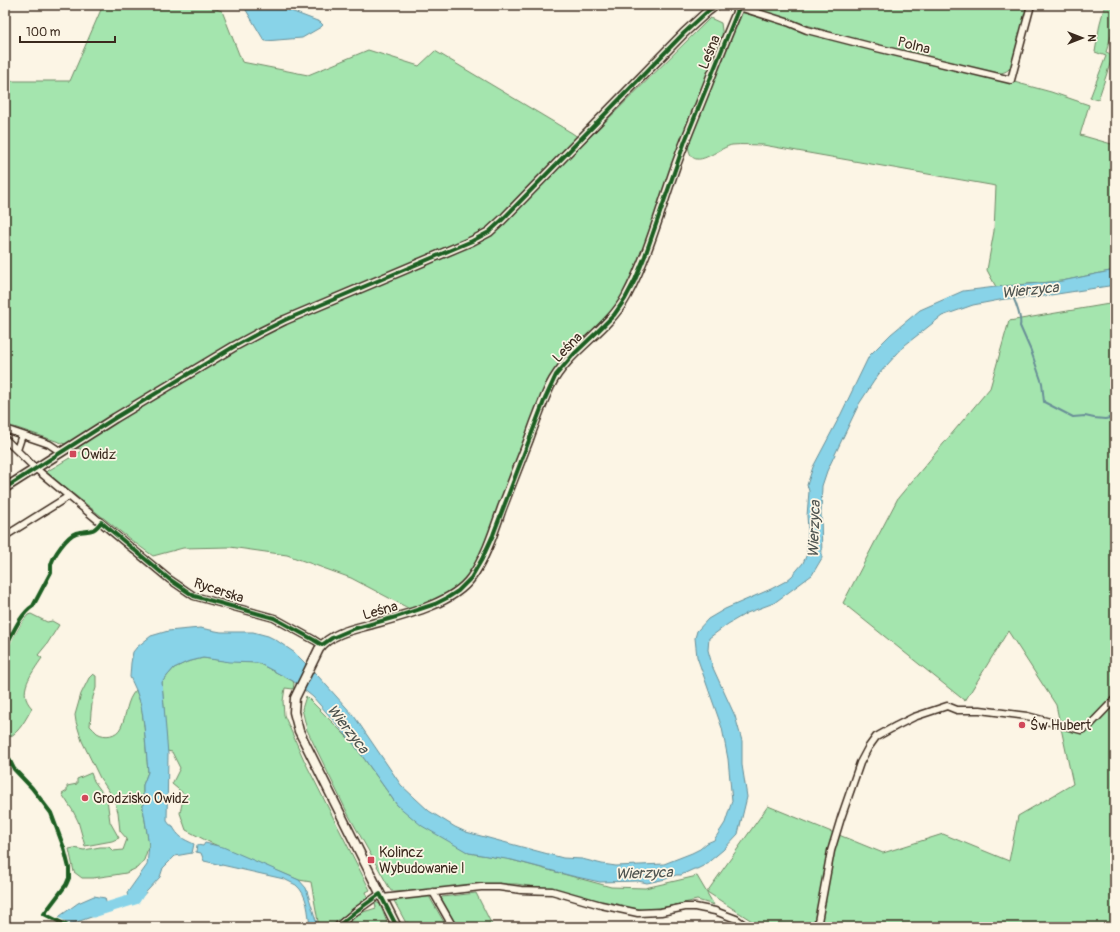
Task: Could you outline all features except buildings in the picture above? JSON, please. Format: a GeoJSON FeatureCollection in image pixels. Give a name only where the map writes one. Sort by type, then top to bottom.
{"type":"FeatureCollection","features":[{"type":"Feature","properties":{"kind":"street"},"geometry":{"type":"LineString","coordinates":[[5,488],[115,418],[259,333],[285,320],[472,241],[488,232],[684,33],[716,5]]}},
{"type":"Feature","properties":{"kind":"street","name":"Polna"},"geometry":{"type":"LineString","coordinates":[[738,6],[807,30],[1011,80],[1031,5]]}},
{"type":"Feature","properties":{"kind":"street","name":"Leśna"},"geometry":{"type":"LineString","coordinates":[[397,927],[299,731],[294,712],[295,698],[322,645],[332,638],[353,629],[435,604],[458,591],[471,578],[493,535],[544,401],[556,375],[574,354],[614,315],[625,299],[635,280],[645,256],[685,141],[738,6]]}},
{"type":"Feature","properties":{"kind":"street"},"geometry":{"type":"LineString","coordinates":[[5,430],[49,444],[61,452]]}},
{"type":"Feature","properties":{"kind":"street"},"geometry":{"type":"LineString","coordinates":[[17,450],[22,435]]}},
{"type":"Feature","properties":{"kind":"street","name":"Rycerska"},"geometry":{"type":"LineString","coordinates":[[5,439],[35,468],[169,579],[189,593],[206,600],[274,618],[322,645]]}},
{"type":"Feature","properties":{"kind":"street"},"geometry":{"type":"LineString","coordinates":[[5,536],[69,496]]}},
{"type":"Feature","properties":{"kind":"street"},"geometry":{"type":"LineString","coordinates":[[817,927],[832,851],[841,818],[860,764],[868,748],[876,737],[914,717],[947,706],[957,710],[980,710],[1027,716],[1081,730],[1089,726],[1115,699]]}},
{"type":"Feature","properties":{"kind":"street"},"geometry":{"type":"LineString","coordinates":[[337,927],[355,912],[381,896],[481,887],[499,887],[552,892],[638,913],[660,912],[685,907],[695,907],[715,911],[736,919],[747,927]]}},
{"type":"Feature","properties":{"kind":"street"},"geometry":{"type":"LineString","coordinates":[[433,892],[453,927]]}},
{"type":"Feature","properties":{"kind":"green space"},"geometry":{"type":"Polygon","coordinates":[[[103,5],[204,5],[222,11],[242,62],[308,75],[368,50],[419,66],[435,51],[585,142],[710,18],[721,23],[723,38],[644,248],[626,291],[611,313],[562,361],[549,381],[481,552],[465,580],[453,591],[410,609],[351,578],[287,555],[230,547],[183,548],[153,556],[46,472],[83,450],[5,424],[5,81],[70,81],[103,5]]]}},
{"type":"Feature","properties":{"kind":"green space"},"geometry":{"type":"Polygon","coordinates":[[[748,5],[1029,5],[1021,40],[1015,59],[1011,66],[1008,70],[1002,73],[990,73],[865,42],[793,21],[749,7],[748,5]]]}},
{"type":"Feature","properties":{"kind":"green space"},"geometry":{"type":"Polygon","coordinates":[[[1105,5],[1115,5],[1115,27],[1106,52],[1113,55],[1098,100],[1090,98],[1106,56],[1095,52],[1105,5]]]}},
{"type":"Feature","properties":{"kind":"green space"},"geometry":{"type":"Polygon","coordinates":[[[740,12],[977,74],[1014,82],[1051,92],[1089,105],[1080,135],[1115,145],[1115,270],[1062,281],[996,287],[987,270],[994,231],[996,186],[763,145],[732,145],[705,158],[693,158],[688,142],[740,12]]]}},
{"type":"Feature","properties":{"kind":"green space"},"geometry":{"type":"Polygon","coordinates":[[[1115,303],[1115,927],[759,927],[707,892],[768,806],[883,853],[943,834],[1009,861],[1018,816],[1073,784],[1056,705],[1008,631],[965,701],[843,603],[898,498],[990,388],[1009,321],[1115,303]]]}},
{"type":"Feature","properties":{"kind":"green space"},"geometry":{"type":"Polygon","coordinates":[[[31,614],[47,622],[52,621],[59,625],[38,655],[42,658],[30,676],[25,689],[27,702],[32,708],[16,732],[9,737],[5,735],[5,652],[22,622],[28,615],[31,614]]]}},
{"type":"Feature","properties":{"kind":"green space"},"geometry":{"type":"Polygon","coordinates":[[[203,658],[258,663],[293,681],[293,689],[285,688],[283,701],[284,715],[304,760],[370,890],[366,892],[368,897],[330,927],[319,927],[311,882],[299,880],[211,843],[186,830],[180,813],[184,794],[172,784],[180,768],[172,752],[167,751],[162,682],[174,668],[187,662],[203,658]]]}},
{"type":"Feature","properties":{"kind":"green space"},"geometry":{"type":"Polygon","coordinates":[[[93,674],[96,676],[96,688],[93,697],[90,726],[100,735],[107,736],[114,734],[119,730],[130,698],[136,690],[141,705],[148,772],[143,785],[143,808],[149,845],[144,860],[137,868],[126,873],[93,878],[82,878],[74,872],[69,849],[74,848],[84,850],[109,847],[113,851],[123,850],[127,839],[120,831],[118,812],[113,797],[100,778],[82,741],[76,722],[75,715],[81,694],[89,678],[93,674]]]}},
{"type":"Feature","properties":{"kind":"green space"},"geometry":{"type":"Polygon","coordinates":[[[306,696],[353,743],[397,805],[469,853],[508,859],[611,887],[645,888],[697,876],[714,905],[697,900],[644,910],[568,893],[517,884],[493,884],[437,892],[391,891],[348,814],[307,730],[302,709],[306,696]]]}},
{"type":"Feature","properties":{"kind":"green space"},"geometry":{"type":"Polygon","coordinates":[[[91,773],[94,781],[107,799],[110,822],[119,838],[112,841],[85,846],[78,821],[62,794],[67,791],[67,786],[77,784],[77,779],[91,773]]]}},
{"type":"Feature","properties":{"kind":"green space"},"geometry":{"type":"Polygon","coordinates":[[[476,893],[493,927],[457,927],[441,898],[476,893]]]}},
{"type":"Feature","properties":{"kind":"green space"},"geometry":{"type":"Polygon","coordinates":[[[430,896],[447,927],[410,927],[408,922],[406,923],[393,899],[430,896]]]}},
{"type":"Feature","properties":{"kind":"green space"},"geometry":{"type":"Polygon","coordinates":[[[375,902],[380,904],[388,925],[391,927],[341,927],[360,913],[376,908],[375,902]]]}},
{"type":"Feature","properties":{"kind":"water"},"geometry":{"type":"Polygon","coordinates":[[[243,5],[275,5],[320,22],[323,25],[302,38],[265,41],[243,5]]]}},
{"type":"Feature","properties":{"kind":"water"},"geometry":{"type":"Polygon","coordinates":[[[1115,270],[1115,285],[1038,297],[1005,299],[973,305],[942,316],[905,345],[878,375],[859,404],[827,471],[822,486],[822,558],[812,575],[774,603],[747,613],[728,624],[709,638],[708,650],[713,668],[735,716],[742,741],[742,765],[747,797],[738,834],[723,850],[705,865],[681,875],[647,883],[638,881],[600,882],[512,860],[469,853],[422,826],[397,805],[353,743],[313,697],[293,681],[258,663],[230,662],[203,658],[187,662],[174,668],[162,682],[168,754],[167,821],[181,837],[194,844],[192,853],[175,856],[163,868],[160,877],[137,902],[130,905],[127,893],[147,865],[149,845],[143,808],[143,785],[148,772],[144,725],[141,705],[130,677],[131,663],[133,652],[137,647],[151,636],[168,631],[200,628],[221,632],[253,632],[276,640],[295,653],[354,716],[401,785],[429,811],[466,832],[563,858],[582,859],[616,866],[664,864],[692,853],[714,840],[725,823],[732,801],[728,759],[722,728],[697,657],[695,638],[697,631],[708,619],[725,609],[786,581],[803,563],[807,554],[807,516],[809,491],[807,485],[813,467],[869,356],[891,334],[920,310],[963,291],[1062,281],[1115,270]]]}},
{"type":"Feature","properties":{"kind":"water"},"geometry":{"type":"Polygon","coordinates":[[[205,843],[223,847],[299,880],[306,888],[318,927],[310,927],[305,899],[300,889],[296,885],[284,879],[204,861],[201,853],[196,852],[197,845],[203,846],[205,843]]]}},
{"type":"Feature","properties":{"kind":"water"},"geometry":{"type":"Polygon","coordinates":[[[94,896],[105,898],[107,906],[106,912],[71,924],[69,927],[54,927],[60,916],[78,903],[94,896]]]}},
{"type":"Feature","properties":{"kind":"waterway"},"geometry":{"type":"LineString","coordinates":[[1013,297],[1017,307],[1020,326],[1031,351],[1042,383],[1044,402],[1073,417],[1085,416],[1105,419],[1115,417]]}},
{"type":"Feature","properties":{"kind":"waterway","name":"Wierzyca"},"geometry":{"type":"LineString","coordinates":[[93,912],[135,899],[140,891]]}},
{"type":"Feature","properties":{"kind":"cycle path"},"geometry":{"type":"LineString","coordinates":[[5,488],[115,418],[259,333],[285,320],[472,241],[489,232],[684,33],[716,5]]}},
{"type":"Feature","properties":{"kind":"cycle path"},"geometry":{"type":"LineString","coordinates":[[5,648],[20,619],[33,606],[51,572],[52,561],[61,547],[72,535],[95,529],[101,522],[169,579],[194,596],[274,618],[322,645],[332,638],[353,629],[435,604],[458,591],[471,578],[493,535],[544,401],[556,375],[574,354],[614,315],[625,299],[635,280],[645,256],[685,141],[740,5]]}},
{"type":"Feature","properties":{"kind":"cycle path"},"geometry":{"type":"LineString","coordinates":[[5,751],[14,769],[32,788],[51,813],[64,848],[69,868],[69,878],[66,885],[44,914],[70,927]]}},
{"type":"Feature","properties":{"kind":"cycle path"},"geometry":{"type":"LineString","coordinates":[[337,927],[380,894],[397,927]]}},
{"type":"Feature","properties":{"kind":"place","name":"Owidz"},"geometry":{"type":"Point","coordinates":[73,454]}},
{"type":"Feature","properties":{"kind":"place","name":"Św Hubert"},"geometry":{"type":"Point","coordinates":[1022,725]}},
{"type":"Feature","properties":{"kind":"place","name":"Grodzisko Owidz"},"geometry":{"type":"Point","coordinates":[85,798]}},
{"type":"Feature","properties":{"kind":"place","name":"Kolincz Wybudowanie I"},"geometry":{"type":"Point","coordinates":[371,860]}}]}
